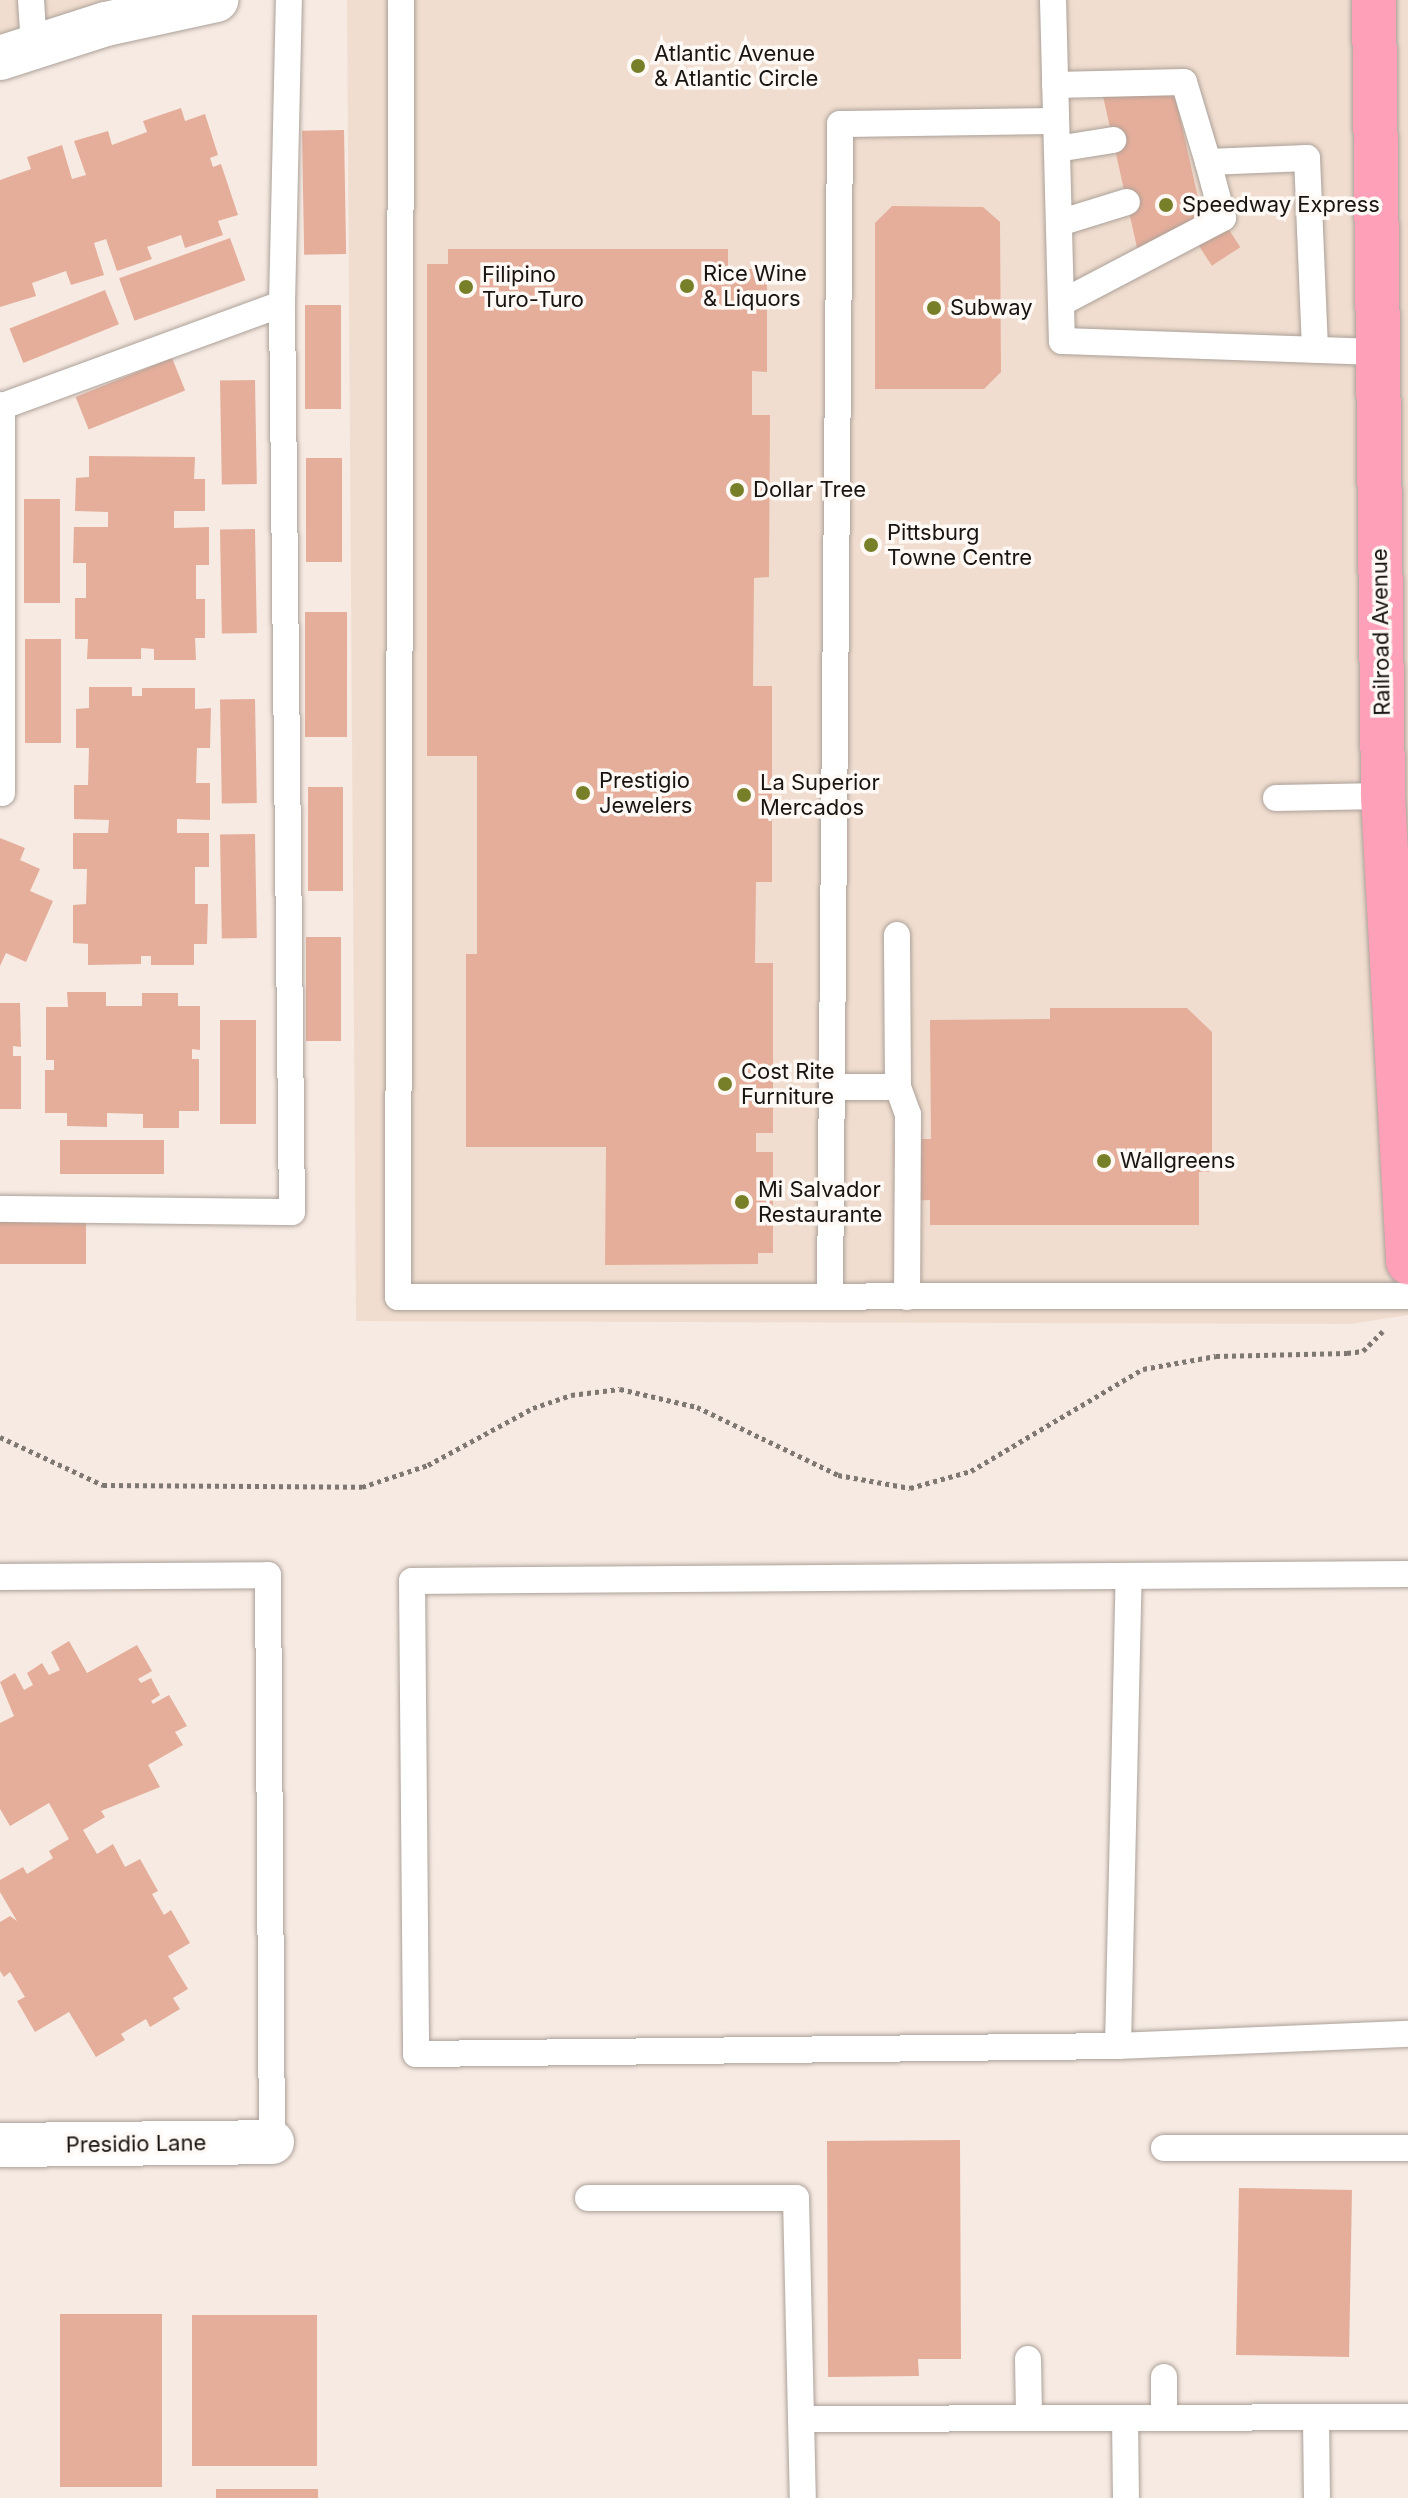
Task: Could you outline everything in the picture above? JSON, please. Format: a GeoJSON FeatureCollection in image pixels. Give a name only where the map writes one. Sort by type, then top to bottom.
{"type":"FeatureCollection","features":[{"type":"Feature","properties":{"kind":"highway","name":"Railroad Avenue"},"geometry":{"type":"LineString","coordinates":[[1374,0],[1383,796],[1408,1262]]}},
{"type":"Feature","properties":{"kind":"street"},"geometry":{"type":"LineString","coordinates":[[17,52],[216,0]]}},
{"type":"Feature","properties":{"kind":"street","name":"Presidio Lane"},"geometry":{"type":"LineString","coordinates":[[0,2145],[272,2142]]}},
{"type":"Feature","properties":{"kind":"lane"},"geometry":{"type":"LineString","coordinates":[[17,52],[31,0]]}},
{"type":"Feature","properties":{"kind":"lane"},"geometry":{"type":"LineString","coordinates":[[0,1209],[292,1212],[282,304],[289,0]]}},
{"type":"Feature","properties":{"kind":"lane"},"geometry":{"type":"LineString","coordinates":[[401,0],[398,1297],[1408,1296]]}},
{"type":"Feature","properties":{"kind":"lane"},"geometry":{"type":"LineString","coordinates":[[1053,0],[1062,341],[1378,352]]}},
{"type":"Feature","properties":{"kind":"lane"},"geometry":{"type":"LineString","coordinates":[[1055,85],[1184,82],[1189,124],[1223,218],[1061,303]]}},
{"type":"Feature","properties":{"kind":"lane"},"geometry":{"type":"LineString","coordinates":[[830,1297],[840,124],[1056,121]]}},
{"type":"Feature","properties":{"kind":"lane"},"geometry":{"type":"LineString","coordinates":[[1057,149],[1113,140]]}},
{"type":"Feature","properties":{"kind":"lane"},"geometry":{"type":"LineString","coordinates":[[1204,172],[1307,158],[1315,350]]}},
{"type":"Feature","properties":{"kind":"lane"},"geometry":{"type":"LineString","coordinates":[[1059,223],[1127,202]]}},
{"type":"Feature","properties":{"kind":"lane"},"geometry":{"type":"LineString","coordinates":[[2,793],[1,406],[282,304]]}},
{"type":"Feature","properties":{"kind":"lane"},"geometry":{"type":"LineString","coordinates":[[1276,798],[1383,796]]}},
{"type":"Feature","properties":{"kind":"lane"},"geometry":{"type":"LineString","coordinates":[[897,935],[898,1087],[908,1114],[907,1297]]}},
{"type":"Feature","properties":{"kind":"lane"},"geometry":{"type":"LineString","coordinates":[[832,1087],[898,1087]]}},
{"type":"Feature","properties":{"kind":"lane"},"geometry":{"type":"LineString","coordinates":[[1408,1574],[1129,1579],[412,1581],[416,2054],[1118,2046],[1408,2034]]}},
{"type":"Feature","properties":{"kind":"lane"},"geometry":{"type":"LineString","coordinates":[[0,1577],[268,1575],[272,2142]]}},
{"type":"Feature","properties":{"kind":"lane"},"geometry":{"type":"LineString","coordinates":[[1118,2046],[1129,1579]]}},
{"type":"Feature","properties":{"kind":"lane"},"geometry":{"type":"LineString","coordinates":[[1164,2148],[1408,2148]]}},
{"type":"Feature","properties":{"kind":"lane"},"geometry":{"type":"LineString","coordinates":[[588,2198],[796,2198],[803,2498]]}},
{"type":"Feature","properties":{"kind":"lane"},"geometry":{"type":"LineString","coordinates":[[1028,2359],[1029,2418]]}},
{"type":"Feature","properties":{"kind":"lane"},"geometry":{"type":"LineString","coordinates":[[1164,2377],[1164,2418]]}},
{"type":"Feature","properties":{"kind":"lane"},"geometry":{"type":"LineString","coordinates":[[801,2419],[1408,2417]]}},
{"type":"Feature","properties":{"kind":"lane"},"geometry":{"type":"LineString","coordinates":[[1125,2418],[1126,2489]]}},
{"type":"Feature","properties":{"kind":"lane"},"geometry":{"type":"LineString","coordinates":[[1316,2418],[1317,2498]]}},
{"type":"Feature","properties":{"kind":"path"},"geometry":{"type":"LineString","coordinates":[[0,1437],[103,1485],[362,1487],[428,1465],[533,1408],[571,1395],[620,1389],[697,1407],[838,1475],[910,1488],[971,1471],[1143,1369],[1216,1356],[1355,1352],[1383,1331],[1395,1329]]}},
{"type":"Feature","properties":{"kind":"shaded area"},"geometry":{"type":"Polygon","coordinates":[[[0,0],[175,0],[0,61],[0,0]]]}},
{"type":"Feature","properties":{"kind":"shaded area","name":"Pittsburg Towne Centre"},"geometry":{"type":"Polygon","coordinates":[[[347,0],[1408,0],[1408,1315],[1350,1324],[356,1321],[347,0]]]}},
{"type":"Feature","properties":{"kind":"building"},"geometry":{"type":"Polygon","coordinates":[[[1098,74],[1170,75],[1182,126],[1202,216],[1138,252],[1098,74]]]}},
{"type":"Feature","properties":{"kind":"building"},"geometry":{"type":"Polygon","coordinates":[[[181,108],[185,121],[205,114],[218,155],[210,158],[213,167],[221,164],[238,215],[218,221],[223,235],[185,248],[181,235],[147,247],[152,259],[117,271],[106,239],[94,243],[104,275],[71,285],[66,271],[32,283],[36,296],[0,307],[0,180],[31,169],[27,157],[62,145],[72,179],[86,175],[74,141],[108,131],[112,145],[147,132],[143,121],[181,108]]]}},
{"type":"Feature","properties":{"kind":"building"},"geometry":{"type":"Polygon","coordinates":[[[344,130],[346,254],[304,255],[302,131],[344,130]]]}},
{"type":"Feature","properties":{"kind":"building"},"geometry":{"type":"Polygon","coordinates":[[[892,206],[983,207],[1000,222],[1001,372],[984,389],[875,389],[875,223],[892,206]]]}},
{"type":"Feature","properties":{"kind":"building"},"geometry":{"type":"Polygon","coordinates":[[[1224,222],[1240,247],[1212,266],[1195,241],[1224,222]]]}},
{"type":"Feature","properties":{"kind":"building"},"geometry":{"type":"Polygon","coordinates":[[[230,238],[245,280],[135,321],[119,278],[230,238]]]}},
{"type":"Feature","properties":{"kind":"building"},"geometry":{"type":"Polygon","coordinates":[[[448,249],[728,249],[728,269],[767,269],[767,372],[752,371],[752,415],[770,415],[769,577],[754,578],[753,686],[772,686],[772,882],[756,882],[755,963],[773,963],[773,1133],[756,1133],[756,1152],[773,1152],[773,1253],[758,1253],[758,1264],[605,1265],[606,1147],[466,1147],[466,954],[477,954],[477,756],[427,756],[427,264],[448,264],[448,249]]]}},
{"type":"Feature","properties":{"kind":"building"},"geometry":{"type":"Polygon","coordinates":[[[105,290],[119,324],[23,363],[10,329],[105,290]]]}},
{"type":"Feature","properties":{"kind":"building"},"geometry":{"type":"Polygon","coordinates":[[[305,305],[341,305],[341,409],[305,409],[305,305]]]}},
{"type":"Feature","properties":{"kind":"building"},"geometry":{"type":"Polygon","coordinates":[[[172,358],[185,390],[89,429],[76,397],[172,358]]]}},
{"type":"Feature","properties":{"kind":"building"},"geometry":{"type":"Polygon","coordinates":[[[255,380],[257,484],[222,485],[220,381],[255,380]]]}},
{"type":"Feature","properties":{"kind":"building"},"geometry":{"type":"Polygon","coordinates":[[[89,456],[195,457],[194,479],[205,479],[205,511],[174,511],[174,528],[209,527],[209,565],[196,565],[196,599],[205,599],[205,638],[195,638],[196,660],[154,660],[154,649],[141,648],[141,659],[87,659],[88,639],[75,639],[75,598],[86,598],[86,563],[73,563],[74,527],[108,527],[108,512],[75,511],[76,478],[89,477],[89,456]]]}},
{"type":"Feature","properties":{"kind":"building"},"geometry":{"type":"Polygon","coordinates":[[[306,458],[342,458],[342,562],[306,562],[306,458]]]}},
{"type":"Feature","properties":{"kind":"building"},"geometry":{"type":"Polygon","coordinates":[[[24,499],[60,499],[60,603],[24,603],[24,499]]]}},
{"type":"Feature","properties":{"kind":"building"},"geometry":{"type":"Polygon","coordinates":[[[255,529],[257,633],[222,634],[220,530],[255,529]]]}},
{"type":"Feature","properties":{"kind":"building"},"geometry":{"type":"Polygon","coordinates":[[[305,612],[347,612],[347,737],[305,737],[305,612]]]}},
{"type":"Feature","properties":{"kind":"building"},"geometry":{"type":"Polygon","coordinates":[[[25,639],[61,639],[61,743],[25,743],[25,639]]]}},
{"type":"Feature","properties":{"kind":"building"},"geometry":{"type":"Polygon","coordinates":[[[89,687],[132,687],[132,696],[142,696],[142,688],[195,688],[195,709],[211,708],[210,748],[197,748],[196,783],[210,783],[210,820],[177,819],[177,833],[209,833],[209,867],[195,867],[195,904],[208,904],[207,944],[194,944],[194,965],[151,965],[151,956],[141,956],[141,964],[88,965],[88,944],[73,943],[73,905],[86,904],[87,869],[73,869],[73,833],[108,833],[109,820],[74,819],[74,785],[88,785],[89,748],[76,748],[76,709],[89,708],[89,687]]]}},
{"type":"Feature","properties":{"kind":"building"},"geometry":{"type":"Polygon","coordinates":[[[255,699],[257,803],[222,804],[220,700],[255,699]]]}},
{"type":"Feature","properties":{"kind":"building"},"geometry":{"type":"Polygon","coordinates":[[[308,787],[343,787],[343,891],[308,891],[308,787]]]}},
{"type":"Feature","properties":{"kind":"building"},"geometry":{"type":"Polygon","coordinates":[[[255,834],[257,938],[222,939],[220,835],[255,834]]]}},
{"type":"Feature","properties":{"kind":"building"},"geometry":{"type":"Polygon","coordinates":[[[0,838],[25,848],[20,860],[40,869],[30,891],[53,901],[26,962],[6,953],[0,966],[0,838]]]}},
{"type":"Feature","properties":{"kind":"building"},"geometry":{"type":"Polygon","coordinates":[[[306,937],[341,937],[341,1041],[306,1041],[306,937]]]}},
{"type":"Feature","properties":{"kind":"building"},"geometry":{"type":"Polygon","coordinates":[[[67,992],[106,992],[106,1006],[142,1006],[142,993],[178,993],[178,1006],[200,1006],[200,1050],[192,1049],[192,1059],[199,1059],[199,1111],[179,1111],[179,1128],[143,1128],[143,1114],[107,1113],[107,1127],[67,1126],[67,1113],[45,1113],[45,1070],[54,1070],[54,1060],[46,1060],[46,1007],[68,1007],[67,992]]]}},
{"type":"Feature","properties":{"kind":"building"},"geometry":{"type":"Polygon","coordinates":[[[0,1003],[20,1003],[21,1047],[13,1046],[13,1056],[21,1056],[21,1109],[0,1109],[0,1003]]]}},
{"type":"Feature","properties":{"kind":"building"},"geometry":{"type":"Polygon","coordinates":[[[1050,1008],[1187,1008],[1212,1032],[1212,1172],[1199,1172],[1199,1225],[930,1225],[930,1200],[894,1201],[894,1139],[931,1139],[930,1020],[1050,1019],[1050,1008]]]}},
{"type":"Feature","properties":{"kind":"building"},"geometry":{"type":"Polygon","coordinates":[[[220,1020],[256,1020],[256,1124],[220,1124],[220,1020]]]}},
{"type":"Feature","properties":{"kind":"building"},"geometry":{"type":"Polygon","coordinates":[[[60,1140],[164,1140],[164,1174],[60,1174],[60,1140]]]}},
{"type":"Feature","properties":{"kind":"building"},"geometry":{"type":"Polygon","coordinates":[[[0,1222],[86,1222],[86,1264],[0,1264],[0,1222]]]}},
{"type":"Feature","properties":{"kind":"building"},"geometry":{"type":"Polygon","coordinates":[[[69,1641],[87,1673],[137,1645],[152,1671],[138,1679],[141,1683],[151,1678],[160,1695],[151,1701],[153,1704],[169,1695],[187,1726],[175,1732],[183,1745],[148,1765],[160,1787],[101,1811],[105,1817],[83,1830],[97,1854],[113,1844],[125,1867],[140,1859],[158,1891],[152,1894],[164,1915],[171,1910],[190,1943],[168,1956],[188,1989],[173,1998],[180,2009],[150,2027],[146,2019],[121,2034],[125,2040],[96,2057],[69,2012],[35,2032],[17,2001],[25,1997],[10,1972],[4,1977],[0,1971],[0,1922],[10,1916],[17,1921],[0,1892],[0,1880],[23,1867],[27,1874],[53,1858],[49,1851],[69,1839],[49,1803],[10,1826],[0,1809],[0,1723],[14,1716],[0,1682],[15,1673],[24,1690],[33,1685],[27,1673],[42,1663],[49,1675],[60,1670],[51,1652],[69,1641]]]}},
{"type":"Feature","properties":{"kind":"building"},"geometry":{"type":"Polygon","coordinates":[[[960,2140],[961,2359],[918,2359],[919,2376],[828,2377],[827,2141],[960,2140]]]}},
{"type":"Feature","properties":{"kind":"building"},"geometry":{"type":"Polygon","coordinates":[[[1239,2188],[1352,2190],[1349,2357],[1236,2355],[1239,2188]]]}},
{"type":"Feature","properties":{"kind":"building"},"geometry":{"type":"Polygon","coordinates":[[[60,2314],[162,2314],[162,2487],[60,2487],[60,2314]]]}},
{"type":"Feature","properties":{"kind":"building"},"geometry":{"type":"Polygon","coordinates":[[[192,2315],[317,2315],[317,2466],[192,2466],[192,2315]]]}},
{"type":"Feature","properties":{"kind":"building"},"geometry":{"type":"Polygon","coordinates":[[[216,2489],[318,2489],[318,2498],[216,2498],[216,2489]]]}},
{"type":"Feature","properties":{"kind":"place","name":"Atlantic Avenue & Atlantic Circle"},"geometry":{"type":"Point","coordinates":[638,66]}},
{"type":"Feature","properties":{"kind":"place","name":"Speedway Express"},"geometry":{"type":"Point","coordinates":[1166,205]}},
{"type":"Feature","properties":{"kind":"place","name":"Rice Wine & Liquors"},"geometry":{"type":"Point","coordinates":[687,286]}},
{"type":"Feature","properties":{"kind":"place","name":"Filipino Turo-Turo"},"geometry":{"type":"Point","coordinates":[466,287]}},
{"type":"Feature","properties":{"kind":"place","name":"Subway"},"geometry":{"type":"Point","coordinates":[934,308]}},
{"type":"Feature","properties":{"kind":"place","name":"Dollar Tree"},"geometry":{"type":"Point","coordinates":[737,490]}},
{"type":"Feature","properties":{"kind":"place","name":"Pittsburg Towne Centre"},"geometry":{"type":"Point","coordinates":[871,545]}},
{"type":"Feature","properties":{"kind":"place","name":"Prestigio Jewelers"},"geometry":{"type":"Point","coordinates":[583,793]}},
{"type":"Feature","properties":{"kind":"place","name":"La Superior Mercados"},"geometry":{"type":"Point","coordinates":[744,795]}},
{"type":"Feature","properties":{"kind":"place","name":"Cost Rite Furniture"},"geometry":{"type":"Point","coordinates":[725,1084]}},
{"type":"Feature","properties":{"kind":"place","name":"Wallgreens"},"geometry":{"type":"Point","coordinates":[1104,1161]}},
{"type":"Feature","properties":{"kind":"place","name":"Mi Salvador Restaurante"},"geometry":{"type":"Point","coordinates":[742,1202]}}]}
